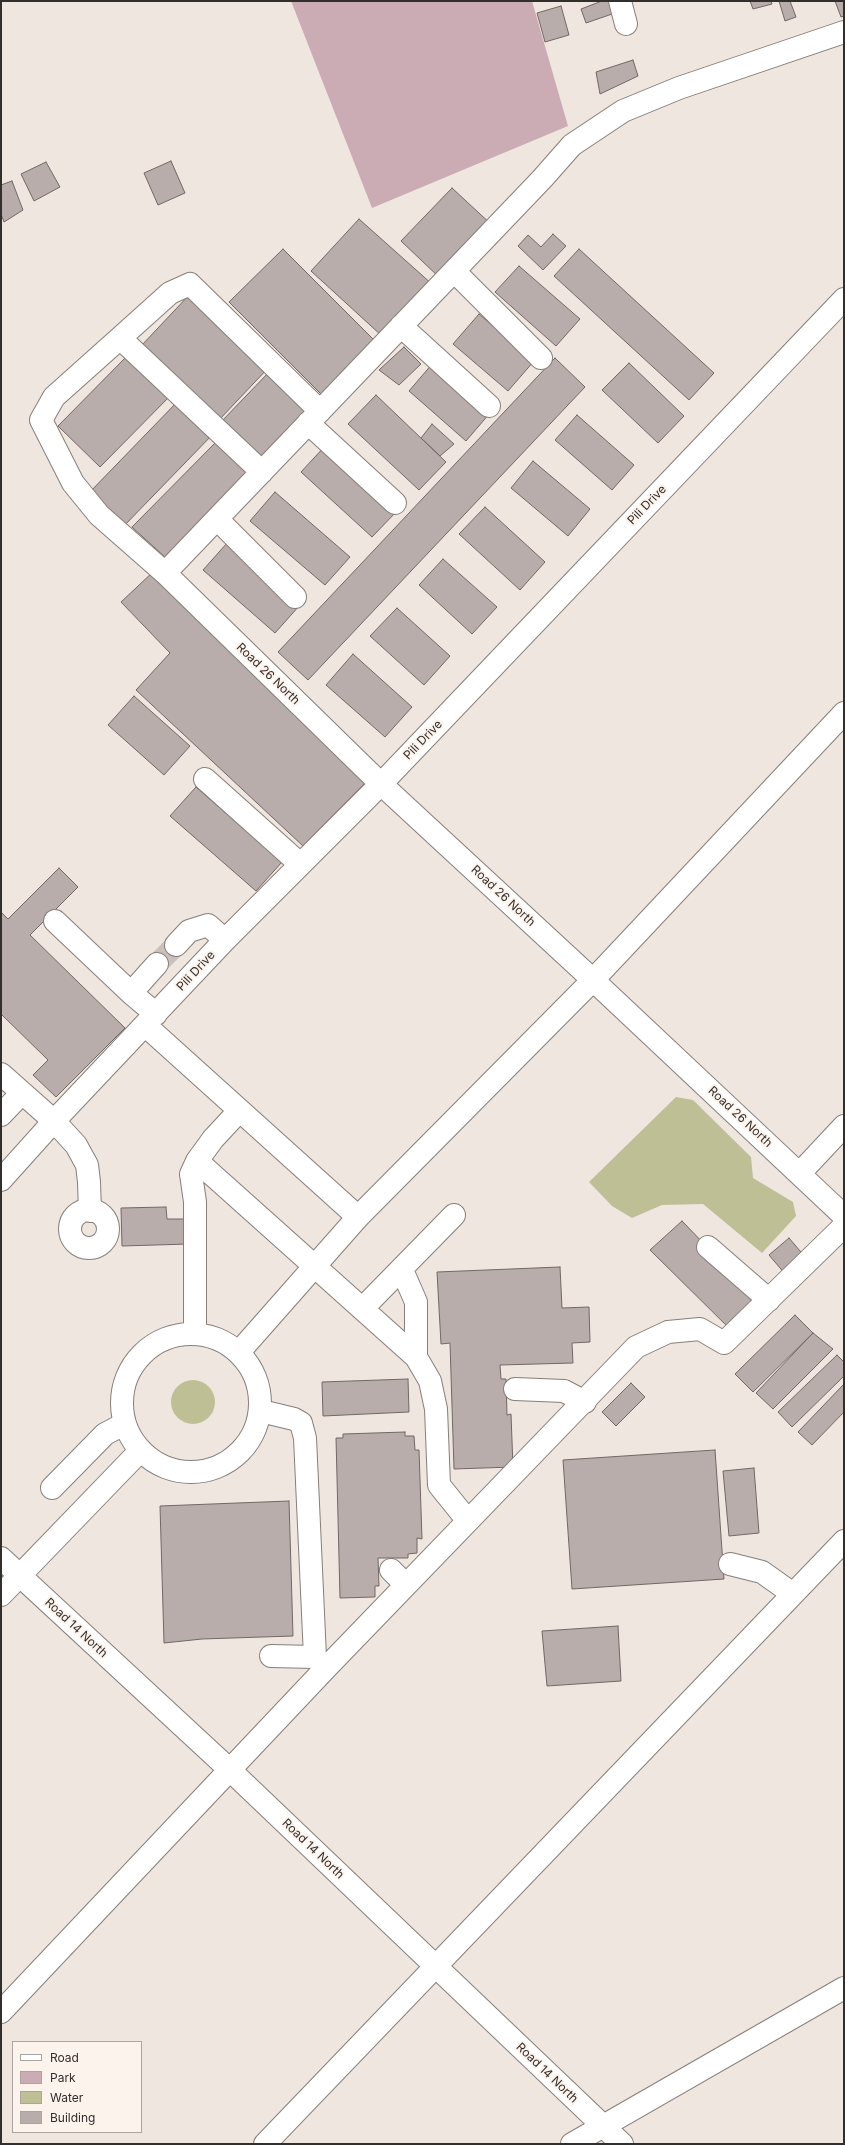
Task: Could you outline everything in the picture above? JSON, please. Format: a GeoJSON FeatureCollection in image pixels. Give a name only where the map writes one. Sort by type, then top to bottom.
{"type":"FeatureCollection","features":[{"type":"Feature","properties":{"kind":"street"},"geometry":{"type":"LineString","coordinates":[[620,1],[626,24]]}},
{"type":"Feature","properties":{"kind":"street"},"geometry":{"type":"LineString","coordinates":[[165,573],[454,271],[572,145],[623,111],[679,88],[844,32]]}},
{"type":"Feature","properties":{"kind":"street"},"geometry":{"type":"LineString","coordinates":[[454,271],[541,358]]}},
{"type":"Feature","properties":{"kind":"street"},"geometry":{"type":"LineString","coordinates":[[262,472],[120,338],[170,293],[190,284],[395,503]]}},
{"type":"Feature","properties":{"kind":"street","name":"Pili Drive"},"geometry":{"type":"LineString","coordinates":[[1,1180],[54,1121],[225,940],[381,784],[844,299]]}},
{"type":"Feature","properties":{"kind":"street"},"geometry":{"type":"LineString","coordinates":[[401,326],[489,406]]}},
{"type":"Feature","properties":{"kind":"street","name":"Road 26 North"},"geometry":{"type":"LineString","coordinates":[[120,338],[54,398],[41,420],[73,483],[99,515],[165,573],[381,784],[800,1173],[844,1216]]}},
{"type":"Feature","properties":{"kind":"street"},"geometry":{"type":"LineString","coordinates":[[217,519],[295,597]]}},
{"type":"Feature","properties":{"kind":"street"},"geometry":{"type":"LineString","coordinates":[[239,1352],[358,1217],[593,980],[844,713]]}},
{"type":"Feature","properties":{"kind":"street"},"geometry":{"type":"LineString","coordinates":[[205,779],[300,864]]}},
{"type":"Feature","properties":{"kind":"street"},"geometry":{"type":"LineString","coordinates":[[55,921],[131,993],[150,1019],[239,1111],[358,1217]]}},
{"type":"Feature","properties":{"kind":"street"},"geometry":{"type":"LineString","coordinates":[[176,945],[189,931],[208,925],[225,940]]}},
{"type":"Feature","properties":{"kind":"street"},"geometry":{"type":"LineString","coordinates":[[131,993],[157,964]]}},
{"type":"Feature","properties":{"kind":"street"},"geometry":{"type":"LineString","coordinates":[[1,1074],[21,1094],[54,1121],[76,1145],[87,1165],[90,1210]]}},
{"type":"Feature","properties":{"kind":"street"},"geometry":{"type":"LineString","coordinates":[[1,1115],[21,1094]]}},
{"type":"Feature","properties":{"kind":"street"},"geometry":{"type":"LineString","coordinates":[[195,1334],[195,1202],[191,1174],[196,1161],[213,1139],[239,1111]]}},
{"type":"Feature","properties":{"kind":"street"},"geometry":{"type":"LineString","coordinates":[[800,1173],[844,1126]]}},
{"type":"Feature","properties":{"kind":"street"},"geometry":{"type":"LineString","coordinates":[[196,1161],[316,1265],[362,1309],[416,1357],[430,1381],[436,1409],[438,1485],[468,1521]]}},
{"type":"Feature","properties":{"kind":"street"},"geometry":{"type":"LineString","coordinates":[[362,1309],[402,1270],[454,1215]]}},
{"type":"Feature","properties":{"kind":"street"},"geometry":{"type":"LineString","coordinates":[[1,2012],[230,1770],[320,1663],[406,1585],[585,1402],[636,1347],[668,1332],[700,1329],[724,1343],[844,1226]]}},
{"type":"Feature","properties":{"kind":"street"},"geometry":{"type":"LineString","coordinates":[[708,1247],[769,1300]]}},
{"type":"Feature","properties":{"kind":"street"},"geometry":{"type":"LineString","coordinates":[[402,1270],[416,1302],[416,1357]]}},
{"type":"Feature","properties":{"kind":"street"},"geometry":{"type":"LineString","coordinates":[[195,1334],[211,1336],[226,1342],[239,1352],[252,1369],[260,1389],[261,1411],[255,1433],[242,1452],[224,1465],[202,1472],[180,1472],[158,1465],[140,1451],[124,1424],[121,1402],[125,1380],[136,1360],[152,1345],[172,1336],[195,1334]]}},
{"type":"Feature","properties":{"kind":"street"},"geometry":{"type":"LineString","coordinates":[[515,1389],[564,1391],[585,1402]]}},
{"type":"Feature","properties":{"kind":"street"},"geometry":{"type":"LineString","coordinates":[[261,1411],[294,1419],[301,1423],[305,1438],[320,1663]]}},
{"type":"Feature","properties":{"kind":"street"},"geometry":{"type":"LineString","coordinates":[[52,1488],[105,1434],[124,1424]]}},
{"type":"Feature","properties":{"kind":"street"},"geometry":{"type":"LineString","coordinates":[[1,1595],[140,1451]]}},
{"type":"Feature","properties":{"kind":"street"},"geometry":{"type":"LineString","coordinates":[[265,2144],[844,1541]]}},
{"type":"Feature","properties":{"kind":"street","name":"Road 14 North"},"geometry":{"type":"LineString","coordinates":[[1,1558],[230,1770],[622,2144]]}},
{"type":"Feature","properties":{"kind":"street"},"geometry":{"type":"LineString","coordinates":[[730,1564],[762,1572],[793,1594]]}},
{"type":"Feature","properties":{"kind":"street"},"geometry":{"type":"LineString","coordinates":[[391,1570],[406,1585]]}},
{"type":"Feature","properties":{"kind":"street"},"geometry":{"type":"LineString","coordinates":[[271,1656],[320,1663]]}},
{"type":"Feature","properties":{"kind":"street"},"geometry":{"type":"LineString","coordinates":[[572,2144],[844,1988]]}},
{"type":"Feature","properties":{"kind":"green space"},"geometry":{"type":"Polygon","coordinates":[[[291,1],[532,1],[568,126],[372,208],[291,1]]]}},
{"type":"Feature","properties":{"kind":"water"},"geometry":{"type":"Polygon","coordinates":[[[676,1097],[693,1100],[751,1157],[753,1178],[793,1202],[796,1216],[762,1253],[703,1204],[662,1205],[632,1218],[612,1206],[589,1182],[676,1097]]]}},
{"type":"Feature","properties":{"kind":"water"},"geometry":{"type":"Polygon","coordinates":[[[193,1380],[205,1384],[211,1390],[215,1402],[211,1414],[205,1420],[193,1424],[181,1420],[175,1414],[171,1402],[175,1390],[181,1384],[193,1380]]]}},
{"type":"Feature","properties":{"kind":"building"},"geometry":{"type":"Polygon","coordinates":[[[602,1],[611,1],[615,13],[586,23],[581,9],[602,1]]]}},
{"type":"Feature","properties":{"kind":"building"},"geometry":{"type":"Polygon","coordinates":[[[750,1],[771,1],[772,4],[753,9],[750,1]]]}},
{"type":"Feature","properties":{"kind":"building"},"geometry":{"type":"Polygon","coordinates":[[[779,1],[790,1],[796,17],[785,21],[779,1]]]}},
{"type":"Feature","properties":{"kind":"building"},"geometry":{"type":"Polygon","coordinates":[[[835,1],[844,1],[844,16],[841,17],[835,1]]]}},
{"type":"Feature","properties":{"kind":"building"},"geometry":{"type":"Polygon","coordinates":[[[561,6],[569,35],[545,42],[537,13],[561,6]]]}},
{"type":"Feature","properties":{"kind":"building"},"geometry":{"type":"Polygon","coordinates":[[[633,60],[638,76],[600,94],[596,72],[633,60]]]}},
{"type":"Feature","properties":{"kind":"building"},"geometry":{"type":"Polygon","coordinates":[[[171,161],[185,193],[158,205],[144,173],[171,161]]]}},
{"type":"Feature","properties":{"kind":"building"},"geometry":{"type":"Polygon","coordinates":[[[46,162],[60,187],[34,201],[21,174],[46,162]]]}},
{"type":"Feature","properties":{"kind":"building"},"geometry":{"type":"Polygon","coordinates":[[[12,181],[23,210],[4,222],[1,214],[1,185],[12,181]]]}},
{"type":"Feature","properties":{"kind":"building"},"geometry":{"type":"Polygon","coordinates":[[[452,188],[493,226],[441,279],[401,241],[452,188]]]}},
{"type":"Feature","properties":{"kind":"building"},"geometry":{"type":"Polygon","coordinates":[[[359,219],[433,285],[382,336],[311,271],[359,219]]]}},
{"type":"Feature","properties":{"kind":"building"},"geometry":{"type":"Polygon","coordinates":[[[553,234],[566,246],[543,270],[518,246],[528,235],[541,247],[553,234]]]}},
{"type":"Feature","properties":{"kind":"building"},"geometry":{"type":"Polygon","coordinates":[[[283,249],[381,347],[327,400],[229,302],[283,249]]]}},
{"type":"Feature","properties":{"kind":"building"},"geometry":{"type":"Polygon","coordinates":[[[579,249],[714,373],[689,400],[554,276],[579,249]]]}},
{"type":"Feature","properties":{"kind":"building"},"geometry":{"type":"Polygon","coordinates":[[[519,266],[580,319],[556,346],[495,292],[519,266]]]}},
{"type":"Feature","properties":{"kind":"building"},"geometry":{"type":"Polygon","coordinates":[[[191,293],[270,366],[219,420],[141,346],[191,293]]]}},
{"type":"Feature","properties":{"kind":"building"},"geometry":{"type":"Polygon","coordinates":[[[479,314],[534,361],[508,391],[453,344],[479,314]]]}},
{"type":"Feature","properties":{"kind":"building"},"geometry":{"type":"Polygon","coordinates":[[[404,347],[421,364],[399,385],[379,370],[404,347]]]}},
{"type":"Feature","properties":{"kind":"building"},"geometry":{"type":"Polygon","coordinates":[[[129,354],[171,395],[100,467],[58,426],[129,354]]]}},
{"type":"Feature","properties":{"kind":"building"},"geometry":{"type":"Polygon","coordinates":[[[555,358],[585,387],[308,680],[278,652],[555,358]]]}},
{"type":"Feature","properties":{"kind":"building"},"geometry":{"type":"Polygon","coordinates":[[[433,363],[490,413],[466,441],[409,391],[433,363]]]}},
{"type":"Feature","properties":{"kind":"building"},"geometry":{"type":"Polygon","coordinates":[[[629,363],[684,416],[658,443],[602,390],[629,363]]]}},
{"type":"Feature","properties":{"kind":"building"},"geometry":{"type":"Polygon","coordinates":[[[272,369],[317,412],[264,466],[220,423],[272,369]]]}},
{"type":"Feature","properties":{"kind":"building"},"geometry":{"type":"Polygon","coordinates":[[[376,395],[446,462],[419,490],[348,424],[376,395]]]}},
{"type":"Feature","properties":{"kind":"building"},"geometry":{"type":"Polygon","coordinates":[[[180,399],[215,432],[121,529],[87,495],[180,399]]]}},
{"type":"Feature","properties":{"kind":"building"},"geometry":{"type":"Polygon","coordinates":[[[577,415],[634,465],[612,490],[555,440],[577,415]]]}},
{"type":"Feature","properties":{"kind":"building"},"geometry":{"type":"Polygon","coordinates":[[[432,424],[454,444],[440,456],[421,438],[432,424]]]}},
{"type":"Feature","properties":{"kind":"building"},"geometry":{"type":"Polygon","coordinates":[[[219,439],[251,468],[166,558],[132,527],[219,439]]]}},
{"type":"Feature","properties":{"kind":"building"},"geometry":{"type":"Polygon","coordinates":[[[326,445],[397,511],[372,537],[301,472],[326,445]]]}},
{"type":"Feature","properties":{"kind":"building"},"geometry":{"type":"Polygon","coordinates":[[[533,461],[590,509],[568,536],[511,488],[533,461]]]}},
{"type":"Feature","properties":{"kind":"building"},"geometry":{"type":"Polygon","coordinates":[[[275,492],[350,557],[325,585],[250,521],[275,492]]]}},
{"type":"Feature","properties":{"kind":"building"},"geometry":{"type":"Polygon","coordinates":[[[485,507],[545,562],[520,590],[459,534],[485,507]]]}},
{"type":"Feature","properties":{"kind":"building"},"geometry":{"type":"Polygon","coordinates":[[[228,542],[300,605],[275,633],[203,570],[228,542]]]}},
{"type":"Feature","properties":{"kind":"building"},"geometry":{"type":"Polygon","coordinates":[[[443,559],[497,607],[472,634],[419,585],[443,559]]]}},
{"type":"Feature","properties":{"kind":"building"},"geometry":{"type":"Polygon","coordinates":[[[153,572],[370,778],[303,846],[136,690],[170,653],[121,602],[153,572]]]}},
{"type":"Feature","properties":{"kind":"building"},"geometry":{"type":"Polygon","coordinates":[[[397,608],[450,656],[424,685],[370,636],[397,608]]]}},
{"type":"Feature","properties":{"kind":"building"},"geometry":{"type":"Polygon","coordinates":[[[353,654],[412,707],[385,737],[326,685],[353,654]]]}},
{"type":"Feature","properties":{"kind":"building"},"geometry":{"type":"Polygon","coordinates":[[[134,696],[190,746],[164,775],[108,725],[134,696]]]}},
{"type":"Feature","properties":{"kind":"building"},"geometry":{"type":"Polygon","coordinates":[[[196,787],[282,862],[256,891],[170,816],[196,787]]]}},
{"type":"Feature","properties":{"kind":"building"},"geometry":{"type":"Polygon","coordinates":[[[59,868],[78,887],[30,935],[125,1028],[56,1097],[33,1075],[48,1060],[1,1014],[1,912],[8,919],[59,868]]]}},
{"type":"Feature","properties":{"kind":"building"},"geometry":{"type":"Polygon","coordinates":[[[169,939],[183,952],[164,971],[151,958],[169,939]]]}},
{"type":"Feature","properties":{"kind":"building"},"geometry":{"type":"Polygon","coordinates":[[[166,1207],[167,1219],[188,1219],[189,1244],[122,1246],[121,1208],[166,1207]]]}},
{"type":"Feature","properties":{"kind":"building"},"geometry":{"type":"Polygon","coordinates":[[[682,1221],[760,1302],[732,1331],[650,1250],[682,1221]]]}},
{"type":"Feature","properties":{"kind":"building"},"geometry":{"type":"Polygon","coordinates":[[[789,1238],[806,1258],[786,1275],[769,1255],[789,1238]]]}},
{"type":"Feature","properties":{"kind":"building"},"geometry":{"type":"Polygon","coordinates":[[[560,1267],[562,1308],[589,1307],[590,1342],[572,1343],[573,1363],[500,1365],[501,1379],[506,1379],[507,1415],[511,1414],[513,1467],[454,1469],[450,1343],[441,1344],[437,1272],[560,1267]]]}},
{"type":"Feature","properties":{"kind":"building"},"geometry":{"type":"Polygon","coordinates":[[[795,1315],[813,1333],[753,1392],[735,1374],[795,1315]]]}},
{"type":"Feature","properties":{"kind":"building"},"geometry":{"type":"Polygon","coordinates":[[[813,1333],[833,1349],[773,1409],[756,1393],[813,1333]]]}},
{"type":"Feature","properties":{"kind":"building"},"geometry":{"type":"Polygon","coordinates":[[[837,1355],[844,1362],[844,1376],[792,1427],[778,1412],[837,1355]]]}},
{"type":"Feature","properties":{"kind":"building"},"geometry":{"type":"Polygon","coordinates":[[[408,1379],[409,1412],[323,1416],[322,1382],[408,1379]]]}},
{"type":"Feature","properties":{"kind":"building"},"geometry":{"type":"Polygon","coordinates":[[[631,1383],[645,1397],[616,1426],[602,1412],[631,1383]]]}},
{"type":"Feature","properties":{"kind":"building"},"geometry":{"type":"Polygon","coordinates":[[[844,1384],[844,1412],[812,1445],[798,1432],[844,1384]]]}},
{"type":"Feature","properties":{"kind":"building"},"geometry":{"type":"Polygon","coordinates":[[[405,1432],[405,1436],[414,1436],[415,1450],[419,1450],[422,1539],[417,1538],[417,1553],[408,1554],[408,1558],[378,1558],[379,1586],[375,1586],[375,1597],[340,1598],[336,1438],[343,1438],[343,1434],[405,1432]]]}},
{"type":"Feature","properties":{"kind":"building"},"geometry":{"type":"Polygon","coordinates":[[[715,1450],[724,1579],[572,1589],[563,1460],[715,1450]]]}},
{"type":"Feature","properties":{"kind":"building"},"geometry":{"type":"Polygon","coordinates":[[[754,1468],[759,1533],[729,1536],[723,1471],[754,1468]]]}},
{"type":"Feature","properties":{"kind":"building"},"geometry":{"type":"Polygon","coordinates":[[[289,1501],[293,1636],[202,1639],[164,1643],[160,1506],[289,1501]]]}},
{"type":"Feature","properties":{"kind":"building"},"geometry":{"type":"Polygon","coordinates":[[[618,1626],[621,1681],[547,1686],[542,1631],[618,1626]]]}},
{"type":"Feature","properties":{"kind":"tunnel"},"geometry":{"type":"LineString","coordinates":[[157,964],[176,945]]}}]}
